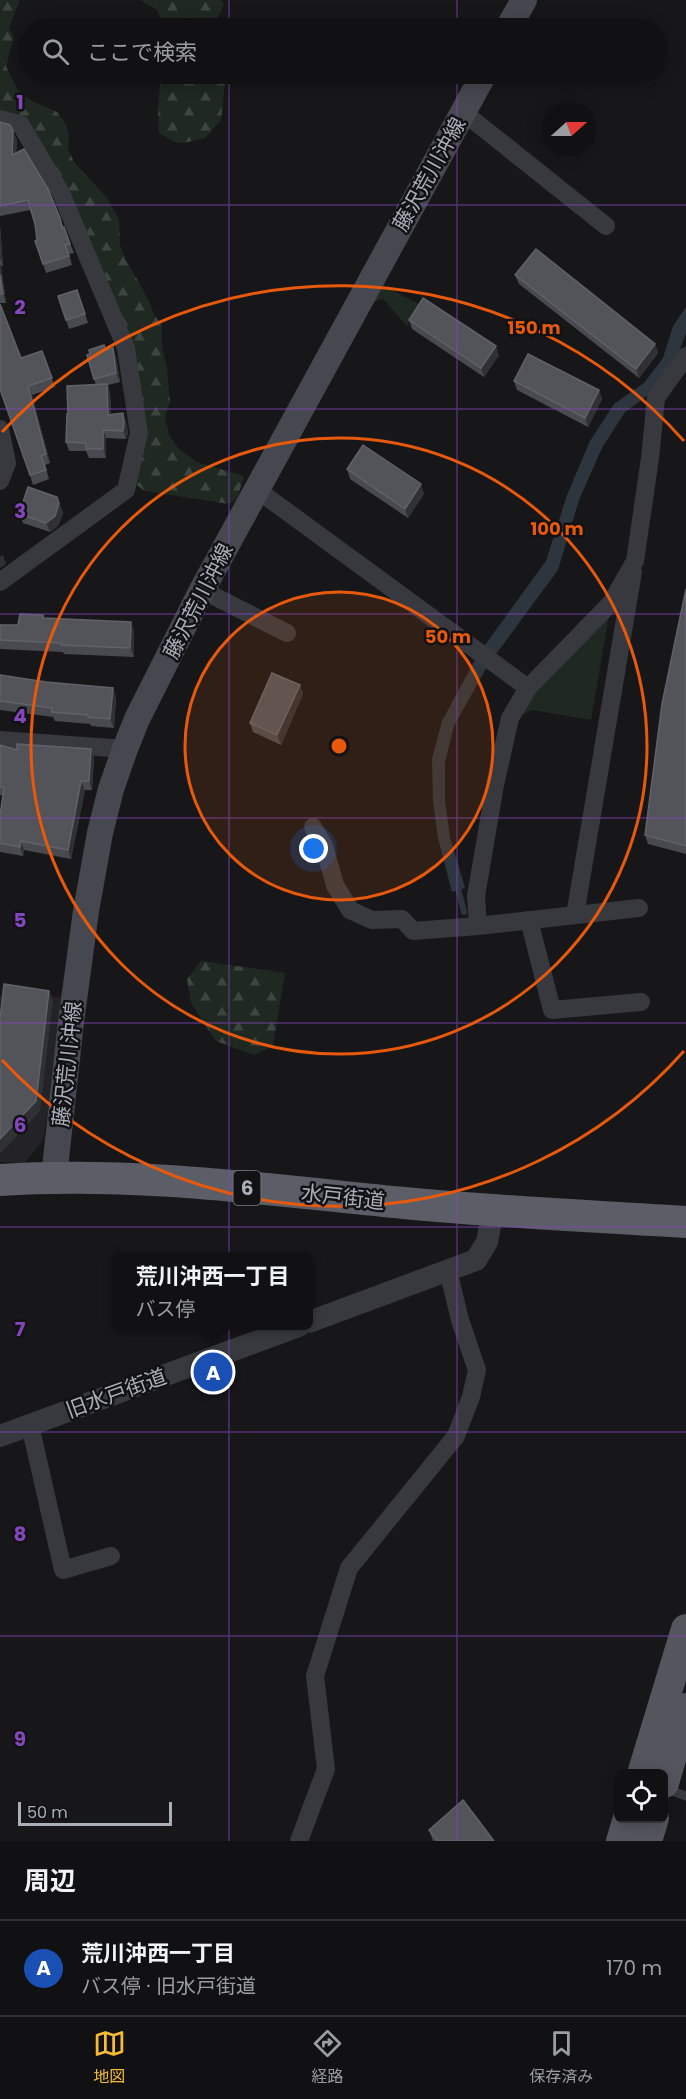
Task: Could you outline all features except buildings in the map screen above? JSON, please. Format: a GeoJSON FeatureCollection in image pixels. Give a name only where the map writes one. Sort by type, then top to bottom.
{"type":"FeatureCollection","features":[{"type":"Feature","properties":{"kind":"highway","name":"水戸街道"},"geometry":{"type":"LineString","coordinates":[[0,1180],[54,1177],[186,1183],[493,1210],[686,1222]]}},
{"type":"Feature","properties":{"kind":"main road"},"geometry":{"type":"LineString","coordinates":[[514,18],[524,0]]}},
{"type":"Feature","properties":{"kind":"main road","name":"藤沢荒川沖線"},"geometry":{"type":"LineString","coordinates":[[54,1177],[70,1022],[86,911],[100,833],[111,789],[125,749],[137,719],[202,590],[478,84]]}},
{"type":"Feature","properties":{"kind":"main road"},"geometry":{"type":"LineString","coordinates":[[643,1769],[686,1629]]}},
{"type":"Feature","properties":{"kind":"main road"},"geometry":{"type":"LineString","coordinates":[[668,1769],[686,1708]]}},
{"type":"Feature","properties":{"kind":"main road"},"geometry":{"type":"LineString","coordinates":[[621,1841],[626,1823]]}},
{"type":"Feature","properties":{"kind":"main road"},"geometry":{"type":"LineString","coordinates":[[647,1841],[652,1823]]}},
{"type":"Feature","properties":{"kind":"street"},"geometry":{"type":"LineString","coordinates":[[463,112],[606,226]]}},
{"type":"Feature","properties":{"kind":"street"},"geometry":{"type":"LineString","coordinates":[[0,119],[21,125],[62,193],[126,348],[139,433],[126,490],[0,582]]}},
{"type":"Feature","properties":{"kind":"street"},"geometry":{"type":"LineString","coordinates":[[575,915],[635,561],[656,398],[686,356]]}},
{"type":"Feature","properties":{"kind":"street"},"geometry":{"type":"LineString","coordinates":[[0,429],[6,464],[0,481]]}},
{"type":"Feature","properties":{"kind":"street"},"geometry":{"type":"LineString","coordinates":[[256,489],[528,688]]}},
{"type":"Feature","properties":{"kind":"street"},"geometry":{"type":"LineString","coordinates":[[477,926],[477,896],[510,718],[528,688],[611,603],[635,561]]}},
{"type":"Feature","properties":{"kind":"street"},"geometry":{"type":"LineString","coordinates":[[202,590],[287,633]]}},
{"type":"Feature","properties":{"kind":"street"},"geometry":{"type":"LineString","coordinates":[[0,740],[125,749]]}},
{"type":"Feature","properties":{"kind":"street"},"geometry":{"type":"LineString","coordinates":[[313,827],[324,846],[335,885],[350,910],[372,920],[402,920],[413,931],[639,908]]}},
{"type":"Feature","properties":{"kind":"street"},"geometry":{"type":"LineString","coordinates":[[529,920],[552,1010],[641,1002]]}},
{"type":"Feature","properties":{"kind":"street"},"geometry":{"type":"LineString","coordinates":[[313,1321],[476,1260],[487,1242],[493,1210]]}},
{"type":"Feature","properties":{"kind":"street"},"geometry":{"type":"LineString","coordinates":[[299,1841],[326,1769],[315,1676],[349,1568],[456,1436],[471,1397],[477,1370],[460,1320],[448,1270]]}},
{"type":"Feature","properties":{"kind":"street","name":"旧水戸街道"},"geometry":{"type":"LineString","coordinates":[[0,1436],[288,1330]]}},
{"type":"Feature","properties":{"kind":"street"},"geometry":{"type":"LineString","coordinates":[[30,1425],[63,1570],[111,1556]]}},
{"type":"Feature","properties":{"kind":"lane"},"geometry":{"type":"LineString","coordinates":[[668,1790],[686,1796]]}},
{"type":"Feature","properties":{"kind":"shaded area"},"geometry":{"type":"Polygon","coordinates":[[[686,307],[686,333],[673,367],[655,390],[625,412],[602,448],[579,500],[558,570],[488,665],[454,726],[445,762],[445,801],[450,837],[465,888],[452,892],[438,838],[433,801],[432,759],[442,721],[477,656],[546,561],[567,495],[590,441],[614,404],[644,383],[663,358],[673,326],[686,307]]]}},
{"type":"Feature","properties":{"kind":"shaded area"},"geometry":{"type":"Polygon","coordinates":[[[0,995],[61,997],[50,1100],[43,1140],[25,1163],[0,1162],[0,995]]]}},
{"type":"Feature","properties":{"kind":"green space"},"geometry":{"type":"Polygon","coordinates":[[[0,0],[20,0],[9,27],[14,37],[6,66],[18,91],[32,101],[57,112],[66,124],[69,137],[68,149],[74,162],[107,198],[119,219],[120,245],[125,258],[162,326],[162,347],[167,368],[170,401],[165,418],[169,435],[178,448],[197,462],[244,476],[237,499],[229,504],[145,491],[135,484],[144,438],[71,201],[0,114],[0,0]]]}},
{"type":"Feature","properties":{"kind":"green space"},"geometry":{"type":"Polygon","coordinates":[[[140,0],[221,0],[224,5],[218,18],[161,18],[157,10],[140,0]]]}},
{"type":"Feature","properties":{"kind":"green space"},"geometry":{"type":"Polygon","coordinates":[[[160,84],[225,84],[221,120],[205,138],[183,143],[174,142],[159,133],[160,84]]]}},
{"type":"Feature","properties":{"kind":"green space"},"geometry":{"type":"Polygon","coordinates":[[[374,281],[421,305],[407,326],[383,299],[364,305],[374,281]]]}},
{"type":"Feature","properties":{"kind":"green space"},"geometry":{"type":"Polygon","coordinates":[[[610,609],[591,720],[532,710],[515,719],[533,691],[610,609]]]}},
{"type":"Feature","properties":{"kind":"green space"},"geometry":{"type":"Polygon","coordinates":[[[201,961],[285,973],[273,1046],[254,1055],[216,1041],[191,1003],[187,979],[201,961]]]}},
{"type":"Feature","properties":{"kind":"waterway"},"geometry":{"type":"LineString","coordinates":[[457,884],[464,912]]}},
{"type":"Feature","properties":{"kind":"place","name":"荒川沖西一丁目"},"geometry":{"type":"Point","coordinates":[213,1372]}}]}
